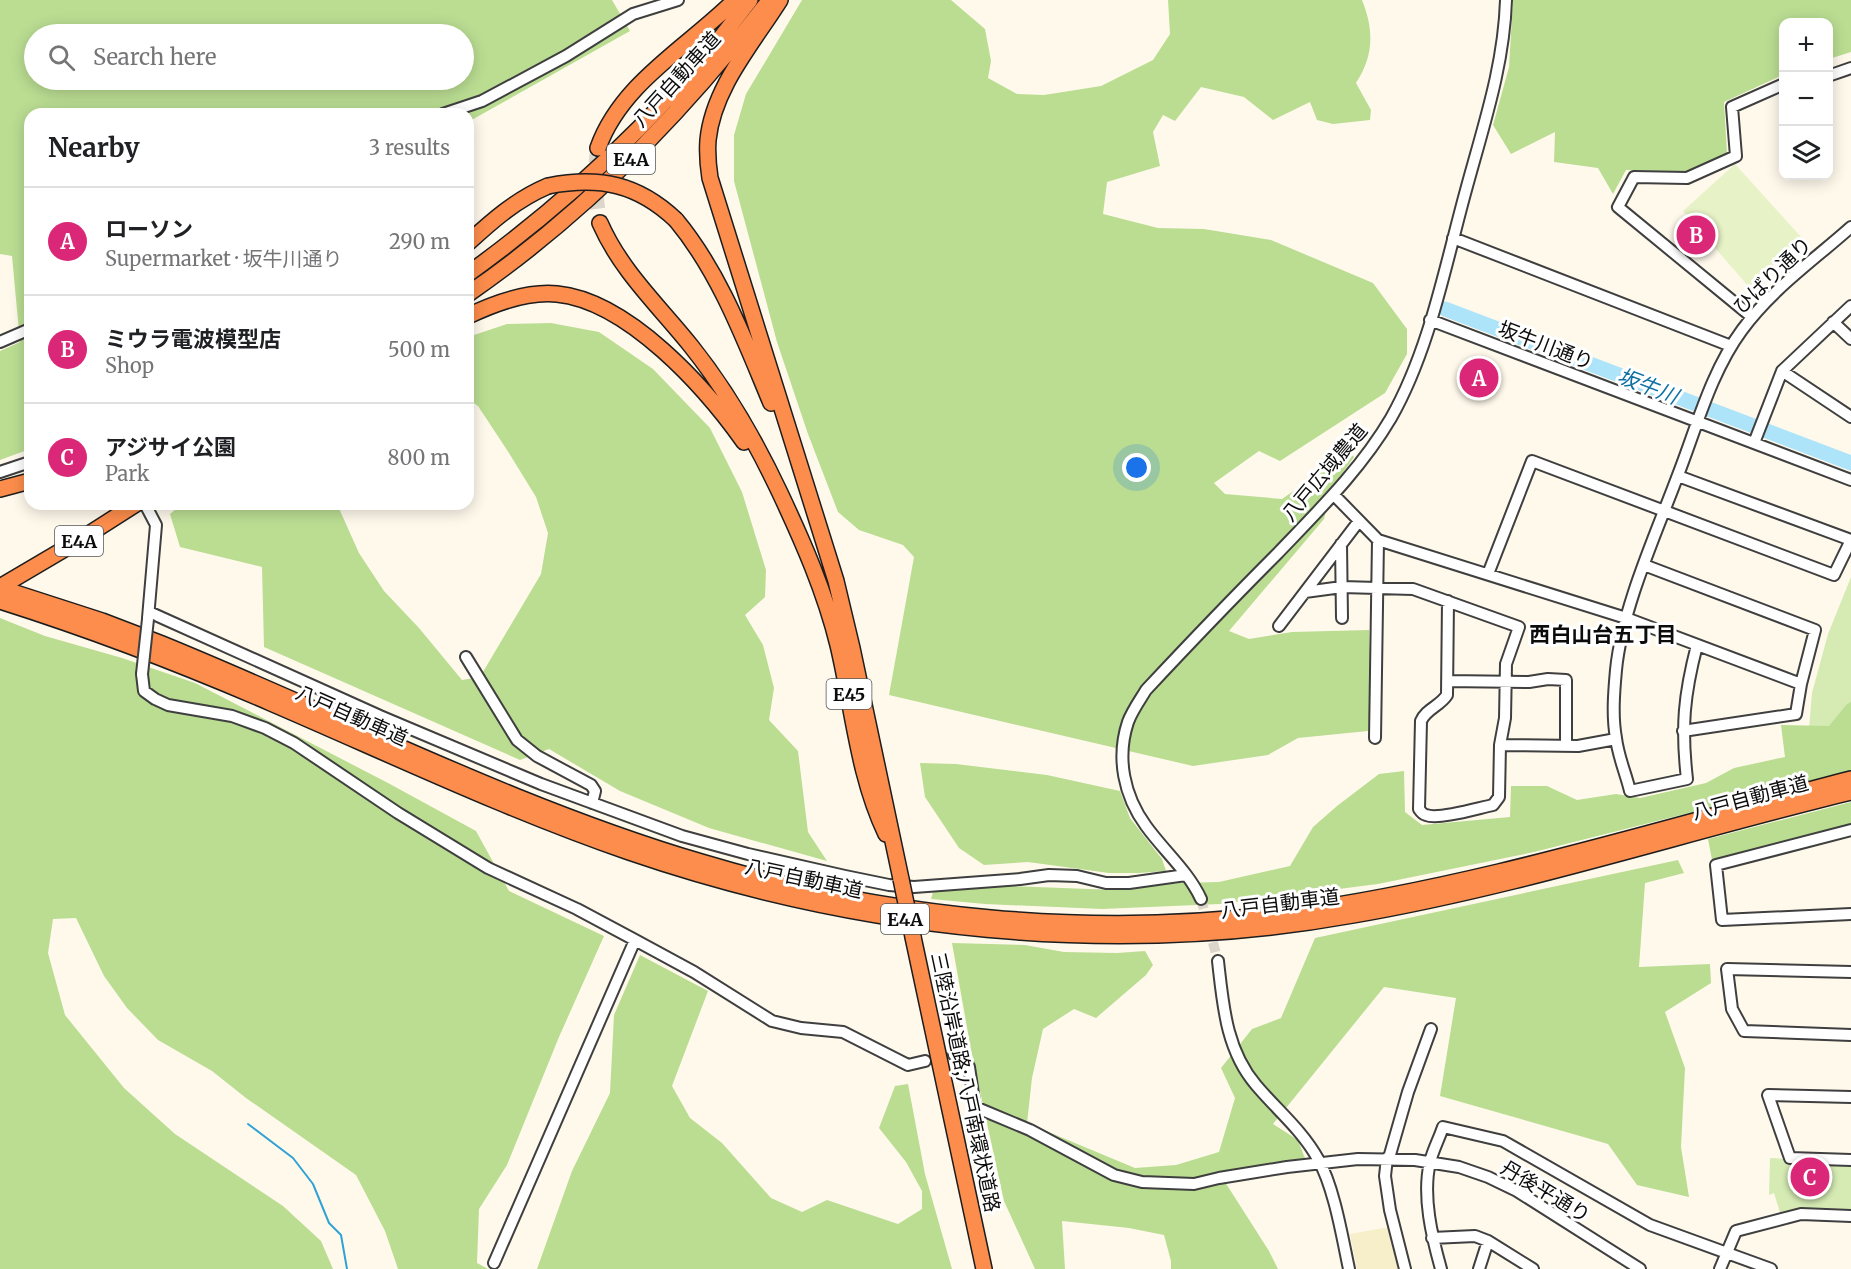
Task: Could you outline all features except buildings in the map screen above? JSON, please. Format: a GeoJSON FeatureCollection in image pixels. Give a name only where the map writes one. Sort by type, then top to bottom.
{"type":"FeatureCollection","features":[{"type":"Feature","properties":{"kind":"highway"},"geometry":{"type":"LineString","coordinates":[[598,148],[611,119],[631,93],[735,0]]}},
{"type":"Feature","properties":{"kind":"highway","name":"八戸自動車道"},"geometry":{"type":"LineString","coordinates":[[474,269],[571,194],[609,158],[681,84],[750,0]]}},
{"type":"Feature","properties":{"kind":"highway","name":"八戸自動車道"},"geometry":{"type":"LineString","coordinates":[[474,289],[541,238],[627,163],[712,73],[770,0]]}},
{"type":"Feature","properties":{"kind":"highway"},"geometry":{"type":"LineString","coordinates":[[780,0],[722,94],[710,125],[708,159],[710,178],[721,219],[817,524]]}},
{"type":"Feature","properties":{"kind":"highway"},"geometry":{"type":"LineString","coordinates":[[474,237],[519,201],[549,186],[575,182],[625,188],[650,199],[676,220],[700,253],[728,306],[775,413],[817,524]]}},
{"type":"Feature","properties":{"kind":"highway"},"geometry":{"type":"LineString","coordinates":[[600,223],[624,266],[693,348],[731,402],[765,463],[793,521]]}},
{"type":"Feature","properties":{"kind":"highway"},"geometry":{"type":"LineString","coordinates":[[474,313],[496,304],[536,295],[554,294],[572,296],[605,309],[642,334],[704,391],[760,464],[793,521]]}},
{"type":"Feature","properties":{"kind":"highway"},"geometry":{"type":"LineString","coordinates":[[0,489],[24,483]]}},
{"type":"Feature","properties":{"kind":"highway","name":"八戸自動車道"},"geometry":{"type":"LineString","coordinates":[[0,588],[129,510]]}},
{"type":"Feature","properties":{"kind":"highway","name":"三陸沿岸道路;八戸南環状道路"},"geometry":{"type":"LineString","coordinates":[[793,521],[820,585],[829,614],[870,796],[900,874]]}},
{"type":"Feature","properties":{"kind":"highway","name":"三陸沿岸道路;八戸南環状道路"},"geometry":{"type":"LineString","coordinates":[[817,524],[844,614],[984,1269]]}},
{"type":"Feature","properties":{"kind":"highway","name":"八戸自動車道"},"geometry":{"type":"LineString","coordinates":[[0,588],[162,644],[542,807],[640,843],[744,874],[824,893],[921,910],[969,915],[1043,921],[1135,922],[1217,920],[1286,913],[1454,883],[1851,779]]}},
{"type":"Feature","properties":{"kind":"highway","name":"八戸自動車道"},"geometry":{"type":"LineString","coordinates":[[0,601],[96,632],[156,655],[535,817],[633,853],[750,889],[823,905],[919,922],[963,927],[1033,932],[1149,935],[1281,926],[1339,918],[1447,897],[1851,792]]}},
{"type":"Feature","properties":{"kind":"street"},"geometry":{"type":"LineString","coordinates":[[461,108],[482,101],[566,56],[633,14],[678,0]]}},
{"type":"Feature","properties":{"kind":"street","name":"八戸広域農道"},"geometry":{"type":"LineString","coordinates":[[1201,899],[1195,886],[1146,826],[1133,803],[1121,762],[1123,740],[1129,720],[1146,690],[1334,495],[1366,456],[1391,417],[1410,378],[1430,320],[1453,238],[1495,82],[1504,39],[1506,0]]}},
{"type":"Feature","properties":{"kind":"street"},"geometry":{"type":"LineString","coordinates":[[1833,74],[1851,68]]}},
{"type":"Feature","properties":{"kind":"street"},"geometry":{"type":"LineString","coordinates":[[1752,317],[1618,207],[1634,177],[1687,178],[1736,156],[1731,107],[1779,86]]}},
{"type":"Feature","properties":{"kind":"street","name":"ひばり通り"},"geometry":{"type":"LineString","coordinates":[[1683,731],[1687,779],[1630,791],[1616,739],[1616,668],[1626,618],[1707,398],[1731,346],[1772,294],[1849,232]]}},
{"type":"Feature","properties":{"kind":"street"},"geometry":{"type":"LineString","coordinates":[[1453,238],[1731,346]]}},
{"type":"Feature","properties":{"kind":"street"},"geometry":{"type":"LineString","coordinates":[[1755,440],[1782,371],[1851,306]]}},
{"type":"Feature","properties":{"kind":"street","name":"坂牛川通り"},"geometry":{"type":"LineString","coordinates":[[1430,320],[1755,440],[1851,480]]}},
{"type":"Feature","properties":{"kind":"street"},"geometry":{"type":"LineString","coordinates":[[1833,322],[1851,339]]}},
{"type":"Feature","properties":{"kind":"street"},"geometry":{"type":"LineString","coordinates":[[0,342],[24,332]]}},
{"type":"Feature","properties":{"kind":"street"},"geometry":{"type":"LineString","coordinates":[[1782,371],[1851,417]]}},
{"type":"Feature","properties":{"kind":"street"},"geometry":{"type":"LineString","coordinates":[[1488,574],[1532,461],[1834,575],[1851,540],[1678,476]]}},
{"type":"Feature","properties":{"kind":"street"},"geometry":{"type":"LineString","coordinates":[[0,472],[24,464]]}},
{"type":"Feature","properties":{"kind":"street"},"geometry":{"type":"LineString","coordinates":[[1334,495],[1378,540],[1626,618],[1801,684]]}},
{"type":"Feature","properties":{"kind":"street"},"geometry":{"type":"LineString","coordinates":[[142,510],[156,525],[142,674],[144,691],[155,699],[168,705],[232,716],[275,733],[488,868],[577,909],[635,940],[694,972],[772,1021],[801,1028],[843,1032],[908,1065],[925,1061]]}},
{"type":"Feature","properties":{"kind":"street"},"geometry":{"type":"LineString","coordinates":[[1280,626],[1359,521]]}},
{"type":"Feature","properties":{"kind":"street"},"geometry":{"type":"LineString","coordinates":[[1375,738],[1378,540]]}},
{"type":"Feature","properties":{"kind":"street"},"geometry":{"type":"LineString","coordinates":[[1341,544],[1342,618]]}},
{"type":"Feature","properties":{"kind":"street"},"geometry":{"type":"LineString","coordinates":[[1644,565],[1815,630],[1796,714],[1683,731],[1686,688],[1697,645]]}},
{"type":"Feature","properties":{"kind":"street"},"geometry":{"type":"LineString","coordinates":[[1305,592],[1342,587],[1413,589],[1448,601],[1519,627],[1506,664],[1505,718],[1500,745],[1499,796],[1496,803],[1446,815],[1425,815],[1419,809],[1421,721],[1424,715],[1443,702],[1447,695],[1448,601]]}},
{"type":"Feature","properties":{"kind":"street"},"geometry":{"type":"LineString","coordinates":[[148,615],[532,780],[682,836],[791,864],[889,885],[926,887],[1049,875],[1077,876],[1106,883],[1129,883],[1186,875]]}},
{"type":"Feature","properties":{"kind":"street"},"geometry":{"type":"LineString","coordinates":[[466,657],[517,740],[537,756],[591,785],[595,791],[592,802]]}},
{"type":"Feature","properties":{"kind":"street"},"geometry":{"type":"LineString","coordinates":[[1447,681],[1566,680],[1566,746]]}},
{"type":"Feature","properties":{"kind":"street"},"geometry":{"type":"LineString","coordinates":[[1500,745],[1566,746],[1616,739]]}},
{"type":"Feature","properties":{"kind":"street"},"geometry":{"type":"LineString","coordinates":[[1851,830],[1716,865],[1722,920],[1851,914]]}},
{"type":"Feature","properties":{"kind":"street"},"geometry":{"type":"LineString","coordinates":[[494,1263],[635,940]]}},
{"type":"Feature","properties":{"kind":"street"},"geometry":{"type":"LineString","coordinates":[[1218,960],[1224,1010],[1232,1045],[1242,1066],[1256,1085],[1307,1141],[1320,1162],[1331,1193],[1349,1269]]}},
{"type":"Feature","properties":{"kind":"street"},"geometry":{"type":"LineString","coordinates":[[1851,972],[1727,969],[1732,1009],[1744,1031],[1851,1035]]}},
{"type":"Feature","properties":{"kind":"street"},"geometry":{"type":"LineString","coordinates":[[1405,1269],[1385,1176],[1388,1158],[1408,1092],[1431,1029]]}},
{"type":"Feature","properties":{"kind":"street","name":"丹後平通り"},"geometry":{"type":"LineString","coordinates":[[954,1055],[964,1058],[969,1067],[975,1107],[1030,1130],[1114,1175],[1142,1182],[1194,1184],[1320,1162],[1388,1158],[1431,1161],[1488,1177],[1517,1191],[1640,1269]]}},
{"type":"Feature","properties":{"kind":"street"},"geometry":{"type":"LineString","coordinates":[[1851,1098],[1768,1095],[1790,1158],[1851,1160]]}},
{"type":"Feature","properties":{"kind":"street"},"geometry":{"type":"LineString","coordinates":[[1440,1269],[1429,1218],[1428,1173],[1443,1127],[1503,1141],[1650,1225],[1771,1269]]}},
{"type":"Feature","properties":{"kind":"street"},"geometry":{"type":"LineString","coordinates":[[1720,1269],[1736,1231],[1801,1214],[1851,1215]]}},
{"type":"Feature","properties":{"kind":"street"},"geometry":{"type":"LineString","coordinates":[[1432,1238],[1475,1236],[1488,1241],[1533,1269]]}},
{"type":"Feature","properties":{"kind":"street"},"geometry":{"type":"LineString","coordinates":[[1479,1269],[1488,1241]]}},
{"type":"Feature","properties":{"kind":"shaded area"},"geometry":{"type":"Polygon","coordinates":[[[1389,1227],[1400,1269],[1357,1269],[1350,1234],[1389,1227]]]}},
{"type":"Feature","properties":{"kind":"green space"},"geometry":{"type":"Polygon","coordinates":[[[0,0],[612,0],[630,31],[474,119],[474,108],[24,108],[24,451],[0,460],[0,351],[20,342],[12,256],[0,254],[0,0]]]}},
{"type":"Feature","properties":{"kind":"green space"},"geometry":{"type":"Polygon","coordinates":[[[802,0],[951,0],[985,29],[991,61],[988,78],[1017,94],[1044,95],[1101,86],[1153,60],[1170,34],[1168,0],[1362,0],[1369,22],[1370,42],[1366,62],[1356,83],[1371,110],[1370,120],[1333,124],[1317,120],[1310,102],[1273,120],[1244,97],[1201,87],[1175,121],[1163,115],[1153,132],[1160,166],[1107,182],[1103,214],[1158,228],[1204,229],[1271,240],[1373,283],[1407,329],[1407,354],[1385,393],[1280,461],[1259,451],[1214,483],[1225,494],[1282,499],[1349,452],[1354,457],[1331,490],[1324,519],[1229,631],[1249,639],[1292,632],[1369,630],[1371,698],[1368,731],[1298,738],[1268,755],[1193,766],[889,695],[914,557],[903,545],[859,530],[838,512],[808,434],[777,342],[734,181],[734,135],[746,94],[802,0]]]}},
{"type":"Feature","properties":{"kind":"green space"},"geometry":{"type":"Polygon","coordinates":[[[1513,0],[1851,0],[1851,52],[1833,58],[1833,18],[1779,18],[1779,77],[1724,102],[1727,153],[1686,172],[1626,170],[1613,194],[1598,168],[1554,162],[1555,132],[1511,154],[1493,125],[1509,67],[1513,0]]]}},
{"type":"Feature","properties":{"kind":"green space"},"geometry":{"type":"Polygon","coordinates":[[[1735,164],[1802,238],[1749,287],[1683,211],[1735,164]]]}},
{"type":"Feature","properties":{"kind":"green space"},"geometry":{"type":"Polygon","coordinates":[[[551,323],[599,332],[653,369],[710,428],[742,492],[766,570],[765,597],[745,615],[763,645],[774,688],[769,720],[798,751],[808,832],[827,861],[709,828],[620,791],[549,749],[520,760],[264,647],[262,567],[180,547],[170,514],[175,510],[340,510],[359,553],[384,591],[419,628],[462,680],[480,677],[541,574],[548,533],[536,497],[474,403],[474,335],[507,324],[551,323]]]}},
{"type":"Feature","properties":{"kind":"green space"},"geometry":{"type":"Polygon","coordinates":[[[1851,577],[1851,709],[1824,739],[1808,741],[1812,693],[1828,634],[1851,577]]]}},
{"type":"Feature","properties":{"kind":"green space"},"geometry":{"type":"Polygon","coordinates":[[[0,618],[45,636],[122,658],[195,683],[388,783],[476,831],[509,891],[604,936],[559,1037],[507,1165],[479,1209],[477,1263],[488,1269],[398,1269],[385,1231],[356,1175],[246,1098],[212,1071],[158,1040],[127,1008],[104,976],[76,918],[53,919],[48,953],[65,1015],[124,1088],[175,1134],[283,1206],[321,1241],[333,1269],[0,1269],[0,618]]]}},
{"type":"Feature","properties":{"kind":"green space"},"geometry":{"type":"Polygon","coordinates":[[[1851,702],[1851,772],[1534,852],[1378,884],[1220,904],[1102,909],[985,904],[931,899],[933,892],[1008,886],[1116,890],[1179,883],[1219,882],[1290,866],[1313,827],[1379,774],[1404,771],[1405,812],[1422,825],[1510,817],[1511,786],[1547,786],[1577,800],[1616,794],[1640,798],[1706,783],[1734,768],[1785,757],[1781,725],[1829,726],[1851,702]]]}},
{"type":"Feature","properties":{"kind":"green space"},"geometry":{"type":"Polygon","coordinates":[[[920,763],[956,764],[1047,775],[1120,791],[1130,818],[1162,859],[1166,871],[1109,873],[1028,862],[984,865],[959,848],[925,797],[920,763]]]}},
{"type":"Feature","properties":{"kind":"green space"},"geometry":{"type":"Polygon","coordinates":[[[1851,802],[1851,826],[1712,860],[1708,839],[1851,802]]]}},
{"type":"Feature","properties":{"kind":"green space"},"geometry":{"type":"Polygon","coordinates":[[[1678,860],[1684,873],[1645,883],[1639,967],[1710,964],[1711,983],[1665,1012],[1685,1068],[1681,1147],[1689,1197],[1637,1185],[1608,1144],[1440,1096],[1456,998],[1384,987],[1273,1124],[1298,1140],[1309,1169],[1225,1182],[1278,1269],[1171,1269],[1164,1235],[1129,1228],[1062,1221],[1065,1269],[1035,1269],[1004,1201],[971,1050],[952,943],[1025,945],[1064,952],[1145,951],[1153,965],[1146,975],[1096,1018],[1074,1009],[1043,1029],[1032,1078],[1027,1123],[1135,1168],[1176,1165],[1219,1152],[1235,1098],[1221,1068],[1252,1029],[1281,1018],[1315,938],[1678,860]]]}},
{"type":"Feature","properties":{"kind":"green space"},"geometry":{"type":"Polygon","coordinates":[[[640,955],[708,991],[672,1086],[690,1118],[722,1143],[771,1198],[802,1212],[827,1200],[898,1224],[922,1209],[922,1191],[906,1162],[879,1128],[895,1086],[908,1084],[925,1174],[952,1269],[537,1269],[572,1171],[610,1093],[614,1015],[640,955]]]}},
{"type":"Feature","properties":{"kind":"green space"},"geometry":{"type":"Polygon","coordinates":[[[1770,1158],[1851,1162],[1851,1212],[1781,1216],[1774,1193],[1769,1195],[1770,1158]]]}},
{"type":"Feature","properties":{"kind":"waterway","name":"坂牛川"},"geometry":{"type":"LineString","coordinates":[[1445,309],[1851,463]]}},
{"type":"Feature","properties":{"kind":"waterway"},"geometry":{"type":"LineString","coordinates":[[248,1124],[293,1158],[313,1184],[329,1223],[341,1235],[347,1269]]}},
{"type":"Feature","properties":{"kind":"tunnel"},"geometry":{"type":"LineString","coordinates":[[598,148],[596,186],[600,223]]}},
{"type":"Feature","properties":{"kind":"tunnel"},"geometry":{"type":"LineString","coordinates":[[1201,899],[1218,961]]}},
{"type":"Feature","properties":{"kind":"place","name":"ミウラ電波模型店"},"geometry":{"type":"Point","coordinates":[1696,235]}},
{"type":"Feature","properties":{"kind":"place","name":"ローソン"},"geometry":{"type":"Point","coordinates":[1479,378]}},
{"type":"Feature","properties":{"kind":"place","name":"アジサイ公園"},"geometry":{"type":"Point","coordinates":[1810,1177]}},
{"type":"Feature","properties":{"kind":"district","name":"西白山台五丁目"},"geometry":{"type":"Point","coordinates":[1603,634]}}]}
